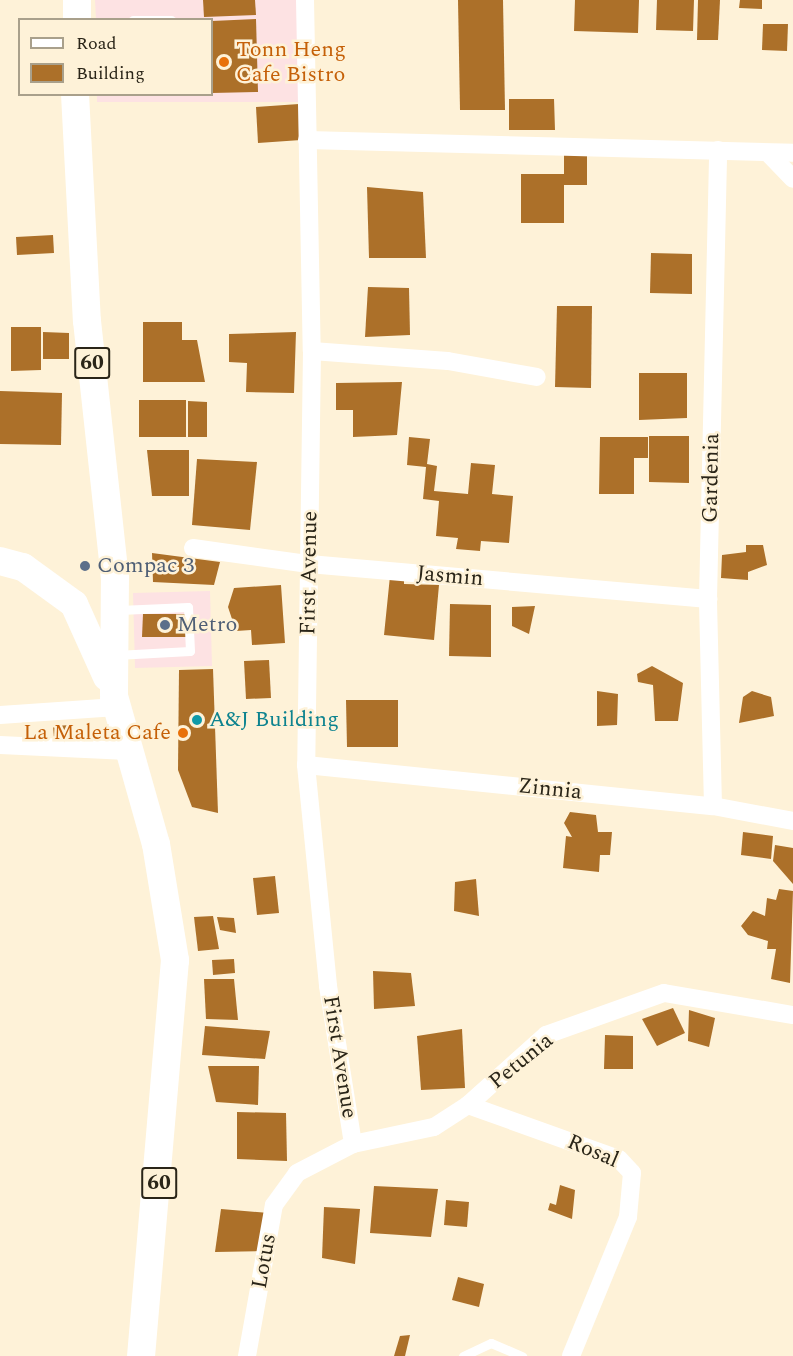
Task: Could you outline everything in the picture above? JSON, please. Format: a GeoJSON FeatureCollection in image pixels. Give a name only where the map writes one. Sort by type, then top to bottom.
{"type":"FeatureCollection","features":[{"type":"Feature","properties":{"kind":"main road"},"geometry":{"type":"LineString","coordinates":[[77,0],[77,18]]}},
{"type":"Feature","properties":{"kind":"main road","name":"60"},"geometry":{"type":"LineString","coordinates":[[75,96],[87,321],[115,577],[115,701]]}},
{"type":"Feature","properties":{"kind":"main road","name":"60"},"geometry":{"type":"LineString","coordinates":[[0,561],[23,567],[74,604],[95,641],[115,701],[159,856],[175,960],[141,1356]]}},
{"type":"Feature","properties":{"kind":"main road"},"geometry":{"type":"LineString","coordinates":[[74,604],[104,602],[115,577]]}},
{"type":"Feature","properties":{"kind":"street","name":"First Avenue"},"geometry":{"type":"LineString","coordinates":[[305,0],[312,351],[306,765],[328,986],[353,1144]]}},
{"type":"Feature","properties":{"kind":"street"},"geometry":{"type":"LineString","coordinates":[[307,140],[718,150],[770,155],[793,153]]}},
{"type":"Feature","properties":{"kind":"street","name":"Gardenia"},"geometry":{"type":"LineString","coordinates":[[713,806],[708,599],[718,150]]}},
{"type":"Feature","properties":{"kind":"street"},"geometry":{"type":"LineString","coordinates":[[770,155],[793,179]]}},
{"type":"Feature","properties":{"kind":"street"},"geometry":{"type":"LineString","coordinates":[[312,351],[448,361],[537,377]]}},
{"type":"Feature","properties":{"kind":"street","name":"Jasmin"},"geometry":{"type":"LineString","coordinates":[[193,548],[309,564],[708,599]]}},
{"type":"Feature","properties":{"kind":"street"},"geometry":{"type":"LineString","coordinates":[[0,715],[115,701]]}},
{"type":"Feature","properties":{"kind":"street"},"geometry":{"type":"LineString","coordinates":[[0,745],[128,751]]}},
{"type":"Feature","properties":{"kind":"street","name":"Zinnia"},"geometry":{"type":"LineString","coordinates":[[306,765],[713,806],[793,821]]}},
{"type":"Feature","properties":{"kind":"street","name":"Petunia"},"geometry":{"type":"LineString","coordinates":[[297,1173],[353,1144],[434,1127],[468,1105],[546,1035],[664,993],[793,1014]]}},
{"type":"Feature","properties":{"kind":"street","name":"Rosal"},"geometry":{"type":"LineString","coordinates":[[468,1105],[620,1159],[632,1173],[628,1217],[572,1356]]}},
{"type":"Feature","properties":{"kind":"street","name":"Lotus"},"geometry":{"type":"LineString","coordinates":[[247,1356],[274,1205],[297,1173]]}},
{"type":"Feature","properties":{"kind":"lane"},"geometry":{"type":"LineString","coordinates":[[114,655],[190,651],[188,607],[115,610]]}},
{"type":"Feature","properties":{"kind":"lane"},"geometry":{"type":"LineString","coordinates":[[463,1356],[491,1342],[522,1356]]}},
{"type":"Feature","properties":{"kind":"shaded area"},"geometry":{"type":"Polygon","coordinates":[[[95,0],[300,0],[303,102],[97,102],[97,96],[213,96],[213,18],[96,18],[95,0]]]}},
{"type":"Feature","properties":{"kind":"shaded area"},"geometry":{"type":"Polygon","coordinates":[[[210,591],[212,666],[135,668],[133,593],[210,591]]]}},
{"type":"Feature","properties":{"kind":"building"},"geometry":{"type":"Polygon","coordinates":[[[203,0],[255,0],[256,15],[204,17],[203,0]]]}},
{"type":"Feature","properties":{"kind":"building"},"geometry":{"type":"Polygon","coordinates":[[[458,0],[503,0],[505,110],[460,110],[458,0]]]}},
{"type":"Feature","properties":{"kind":"building"},"geometry":{"type":"Polygon","coordinates":[[[575,0],[639,0],[638,33],[574,31],[575,0]]]}},
{"type":"Feature","properties":{"kind":"building"},"geometry":{"type":"Polygon","coordinates":[[[657,0],[694,0],[693,31],[656,30],[657,0]]]}},
{"type":"Feature","properties":{"kind":"building"},"geometry":{"type":"Polygon","coordinates":[[[698,0],[720,0],[718,40],[697,40],[698,0]]]}},
{"type":"Feature","properties":{"kind":"building"},"geometry":{"type":"Polygon","coordinates":[[[740,0],[762,0],[762,9],[739,8],[740,0]]]}},
{"type":"Feature","properties":{"kind":"building"},"geometry":{"type":"Polygon","coordinates":[[[256,19],[258,92],[213,93],[213,21],[256,19]]]}},
{"type":"Feature","properties":{"kind":"building"},"geometry":{"type":"Polygon","coordinates":[[[763,24],[788,24],[787,51],[762,50],[763,24]]]}},
{"type":"Feature","properties":{"kind":"building"},"geometry":{"type":"Polygon","coordinates":[[[509,99],[554,99],[555,130],[509,130],[509,99]]]}},
{"type":"Feature","properties":{"kind":"building"},"geometry":{"type":"Polygon","coordinates":[[[299,104],[301,140],[258,143],[256,107],[299,104]]]}},
{"type":"Feature","properties":{"kind":"building"},"geometry":{"type":"Polygon","coordinates":[[[564,154],[587,154],[587,185],[564,185],[564,223],[521,223],[521,174],[564,174],[564,154]]]}},
{"type":"Feature","properties":{"kind":"building"},"geometry":{"type":"Polygon","coordinates":[[[367,187],[423,192],[426,258],[369,258],[367,187]]]}},
{"type":"Feature","properties":{"kind":"building"},"geometry":{"type":"Polygon","coordinates":[[[53,235],[54,253],[17,255],[16,237],[53,235]]]}},
{"type":"Feature","properties":{"kind":"building"},"geometry":{"type":"Polygon","coordinates":[[[651,253],[692,254],[692,294],[650,293],[651,253]]]}},
{"type":"Feature","properties":{"kind":"building"},"geometry":{"type":"Polygon","coordinates":[[[368,287],[409,288],[410,335],[365,337],[368,287]]]}},
{"type":"Feature","properties":{"kind":"building"},"geometry":{"type":"Polygon","coordinates":[[[557,306],[592,306],[591,388],[555,387],[557,306]]]}},
{"type":"Feature","properties":{"kind":"building"},"geometry":{"type":"Polygon","coordinates":[[[143,322],[182,322],[182,340],[197,340],[205,382],[143,382],[143,322]]]}},
{"type":"Feature","properties":{"kind":"building"},"geometry":{"type":"Polygon","coordinates":[[[11,327],[41,327],[41,370],[11,371],[11,327]]]}},
{"type":"Feature","properties":{"kind":"building"},"geometry":{"type":"Polygon","coordinates":[[[43,332],[69,333],[69,359],[43,359],[43,332]]]}},
{"type":"Feature","properties":{"kind":"building"},"geometry":{"type":"Polygon","coordinates":[[[296,332],[294,393],[246,392],[247,363],[229,362],[229,334],[296,332]]]}},
{"type":"Feature","properties":{"kind":"building"},"geometry":{"type":"Polygon","coordinates":[[[639,373],[687,373],[687,418],[639,420],[639,373]]]}},
{"type":"Feature","properties":{"kind":"building"},"geometry":{"type":"Polygon","coordinates":[[[402,382],[397,435],[353,437],[353,410],[336,410],[336,383],[402,382]]]}},
{"type":"Feature","properties":{"kind":"building"},"geometry":{"type":"Polygon","coordinates":[[[0,391],[62,393],[61,445],[0,444],[0,391]]]}},
{"type":"Feature","properties":{"kind":"building"},"geometry":{"type":"Polygon","coordinates":[[[139,400],[186,400],[186,437],[139,437],[139,400]]]}},
{"type":"Feature","properties":{"kind":"building"},"geometry":{"type":"Polygon","coordinates":[[[188,401],[207,402],[207,437],[188,437],[188,401]]]}},
{"type":"Feature","properties":{"kind":"building"},"geometry":{"type":"Polygon","coordinates":[[[649,436],[689,436],[689,483],[649,482],[649,436]]]}},
{"type":"Feature","properties":{"kind":"building"},"geometry":{"type":"Polygon","coordinates":[[[409,437],[430,439],[427,464],[437,466],[434,491],[468,494],[471,463],[495,465],[492,494],[513,496],[509,543],[481,541],[480,551],[456,549],[458,538],[436,536],[439,501],[423,499],[426,467],[407,465],[409,437]]]}},
{"type":"Feature","properties":{"kind":"building"},"geometry":{"type":"Polygon","coordinates":[[[600,437],[648,437],[648,458],[634,458],[634,494],[599,494],[600,437]]]}},
{"type":"Feature","properties":{"kind":"building"},"geometry":{"type":"Polygon","coordinates":[[[147,450],[189,450],[189,496],[152,496],[147,450]]]}},
{"type":"Feature","properties":{"kind":"building"},"geometry":{"type":"Polygon","coordinates":[[[197,459],[257,462],[250,530],[192,525],[197,459]]]}},
{"type":"Feature","properties":{"kind":"building"},"geometry":{"type":"Polygon","coordinates":[[[746,545],[763,545],[767,565],[748,572],[748,580],[721,578],[722,555],[746,552],[746,545]]]}},
{"type":"Feature","properties":{"kind":"building"},"geometry":{"type":"Polygon","coordinates":[[[152,553],[220,562],[214,585],[153,582],[152,553]]]}},
{"type":"Feature","properties":{"kind":"building"},"geometry":{"type":"Polygon","coordinates":[[[390,576],[404,579],[404,584],[439,585],[434,640],[384,635],[390,576]]]}},
{"type":"Feature","properties":{"kind":"building"},"geometry":{"type":"Polygon","coordinates":[[[281,585],[285,643],[252,645],[251,630],[236,631],[228,607],[234,588],[281,585]]]}},
{"type":"Feature","properties":{"kind":"building"},"geometry":{"type":"Polygon","coordinates":[[[450,604],[491,605],[491,657],[449,656],[450,604]]]}},
{"type":"Feature","properties":{"kind":"building"},"geometry":{"type":"Polygon","coordinates":[[[535,606],[529,634],[512,626],[512,607],[535,606]]]}},
{"type":"Feature","properties":{"kind":"building","name":"Metro"},"geometry":{"type":"Polygon","coordinates":[[[143,614],[188,614],[188,637],[142,637],[143,614]]]}},
{"type":"Feature","properties":{"kind":"building"},"geometry":{"type":"Polygon","coordinates":[[[269,660],[271,698],[246,699],[244,661],[269,660]]]}},
{"type":"Feature","properties":{"kind":"building"},"geometry":{"type":"Polygon","coordinates":[[[652,666],[683,683],[678,721],[655,721],[653,685],[638,682],[637,674],[652,666]]]}},
{"type":"Feature","properties":{"kind":"building","name":"A&J Building"},"geometry":{"type":"Polygon","coordinates":[[[213,669],[218,813],[192,807],[178,770],[179,670],[213,669]]]}},
{"type":"Feature","properties":{"kind":"building"},"geometry":{"type":"Polygon","coordinates":[[[597,691],[618,694],[617,725],[597,726],[597,691]]]}},
{"type":"Feature","properties":{"kind":"building"},"geometry":{"type":"Polygon","coordinates":[[[752,691],[771,697],[774,716],[739,723],[743,697],[752,691]]]}},
{"type":"Feature","properties":{"kind":"building"},"geometry":{"type":"Polygon","coordinates":[[[346,700],[398,700],[398,747],[347,747],[346,700]]]}},
{"type":"Feature","properties":{"kind":"building"},"geometry":{"type":"Polygon","coordinates":[[[72,725],[73,737],[54,738],[53,726],[72,725]]]}},
{"type":"Feature","properties":{"kind":"building"},"geometry":{"type":"Polygon","coordinates":[[[570,812],[596,815],[598,832],[612,832],[610,855],[600,855],[599,872],[563,868],[566,836],[572,837],[564,823],[570,812]]]}},
{"type":"Feature","properties":{"kind":"building"},"geometry":{"type":"Polygon","coordinates":[[[743,832],[773,836],[771,859],[741,855],[743,832]]]}},
{"type":"Feature","properties":{"kind":"building"},"geometry":{"type":"Polygon","coordinates":[[[775,845],[793,848],[793,884],[773,861],[775,845]]]}},
{"type":"Feature","properties":{"kind":"building"},"geometry":{"type":"Polygon","coordinates":[[[275,876],[279,913],[257,915],[253,878],[275,876]]]}},
{"type":"Feature","properties":{"kind":"building"},"geometry":{"type":"Polygon","coordinates":[[[476,879],[479,916],[454,911],[455,882],[476,879]]]}},
{"type":"Feature","properties":{"kind":"building"},"geometry":{"type":"Polygon","coordinates":[[[779,889],[793,891],[790,983],[771,979],[776,949],[767,949],[768,941],[748,935],[741,926],[753,911],[765,916],[767,898],[776,900],[779,889]]]}},
{"type":"Feature","properties":{"kind":"building"},"geometry":{"type":"Polygon","coordinates":[[[213,916],[219,949],[198,951],[194,917],[213,916]]]}},
{"type":"Feature","properties":{"kind":"building"},"geometry":{"type":"Polygon","coordinates":[[[217,917],[234,918],[236,933],[220,930],[217,917]]]}},
{"type":"Feature","properties":{"kind":"building"},"geometry":{"type":"Polygon","coordinates":[[[234,959],[235,973],[213,975],[212,960],[234,959]]]}},
{"type":"Feature","properties":{"kind":"building"},"geometry":{"type":"Polygon","coordinates":[[[373,971],[411,973],[415,1006],[374,1009],[373,971]]]}},
{"type":"Feature","properties":{"kind":"building"},"geometry":{"type":"Polygon","coordinates":[[[204,979],[234,979],[238,1020],[206,1019],[204,979]]]}},
{"type":"Feature","properties":{"kind":"building"},"geometry":{"type":"Polygon","coordinates":[[[673,1008],[685,1033],[657,1046],[642,1019],[673,1008]]]}},
{"type":"Feature","properties":{"kind":"building"},"geometry":{"type":"Polygon","coordinates":[[[689,1010],[715,1018],[709,1047],[688,1041],[689,1010]]]}},
{"type":"Feature","properties":{"kind":"building"},"geometry":{"type":"Polygon","coordinates":[[[205,1026],[270,1031],[265,1059],[202,1055],[205,1026]]]}},
{"type":"Feature","properties":{"kind":"building"},"geometry":{"type":"Polygon","coordinates":[[[462,1029],[465,1088],[421,1090],[417,1036],[462,1029]]]}},
{"type":"Feature","properties":{"kind":"building"},"geometry":{"type":"Polygon","coordinates":[[[605,1035],[633,1036],[633,1069],[604,1069],[605,1035]]]}},
{"type":"Feature","properties":{"kind":"building"},"geometry":{"type":"Polygon","coordinates":[[[208,1066],[259,1066],[258,1105],[216,1102],[208,1066]]]}},
{"type":"Feature","properties":{"kind":"building"},"geometry":{"type":"Polygon","coordinates":[[[237,1112],[286,1113],[287,1161],[237,1159],[237,1112]]]}},
{"type":"Feature","properties":{"kind":"building"},"geometry":{"type":"Polygon","coordinates":[[[560,1185],[575,1190],[572,1219],[548,1210],[550,1203],[556,1205],[560,1185]]]}},
{"type":"Feature","properties":{"kind":"building"},"geometry":{"type":"Polygon","coordinates":[[[374,1186],[438,1189],[431,1237],[370,1233],[374,1186]]]}},
{"type":"Feature","properties":{"kind":"building"},"geometry":{"type":"Polygon","coordinates":[[[446,1200],[469,1202],[467,1227],[444,1225],[446,1200]]]}},
{"type":"Feature","properties":{"kind":"building"},"geometry":{"type":"Polygon","coordinates":[[[324,1207],[360,1209],[355,1264],[322,1258],[324,1207]]]}},
{"type":"Feature","properties":{"kind":"building"},"geometry":{"type":"Polygon","coordinates":[[[221,1209],[269,1213],[262,1251],[215,1252],[221,1209]]]}},
{"type":"Feature","properties":{"kind":"building"},"geometry":{"type":"Polygon","coordinates":[[[458,1277],[484,1284],[479,1307],[452,1300],[458,1277]]]}},
{"type":"Feature","properties":{"kind":"building"},"geometry":{"type":"Polygon","coordinates":[[[410,1335],[405,1356],[394,1356],[400,1336],[410,1335]]]}},
{"type":"Feature","properties":{"kind":"place","name":"Tonn Heng Cafe Bistro"},"geometry":{"type":"Point","coordinates":[224,62]}},
{"type":"Feature","properties":{"kind":"place","name":"Compac 3"},"geometry":{"type":"Point","coordinates":[85,566]}},
{"type":"Feature","properties":{"kind":"place","name":"Metro"},"geometry":{"type":"Point","coordinates":[165,625]}},
{"type":"Feature","properties":{"kind":"place","name":"A&J Building"},"geometry":{"type":"Point","coordinates":[197,720]}},
{"type":"Feature","properties":{"kind":"place","name":"La Maleta Cafe"},"geometry":{"type":"Point","coordinates":[183,733]}}]}
